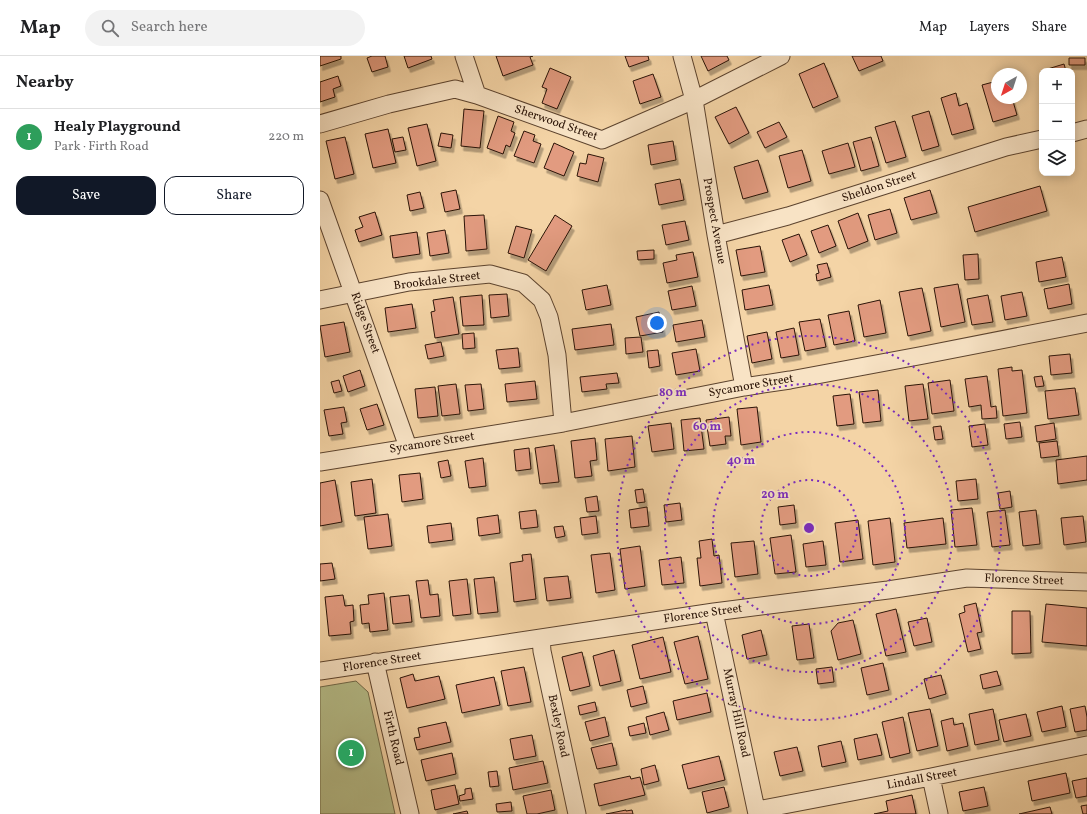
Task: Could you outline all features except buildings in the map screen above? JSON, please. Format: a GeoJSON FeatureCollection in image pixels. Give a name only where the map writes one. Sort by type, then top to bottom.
{"type":"FeatureCollection","features":[{"type":"Feature","properties":{"kind":"street"},"geometry":{"type":"LineString","coordinates":[[464,56],[478,95]]}},
{"type":"Feature","properties":{"kind":"street","name":"Prospect Avenue"},"geometry":{"type":"LineString","coordinates":[[682,56],[694,100],[716,235],[744,386]]}},
{"type":"Feature","properties":{"kind":"street","name":"Sherwood Street"},"geometry":{"type":"LineString","coordinates":[[320,124],[389,104],[455,89],[478,95],[602,140],[694,100],[781,56]]}},
{"type":"Feature","properties":{"kind":"street"},"geometry":{"type":"LineString","coordinates":[[1075,132],[1087,129]]}},
{"type":"Feature","properties":{"kind":"street","name":"Sheldon Street"},"geometry":{"type":"LineString","coordinates":[[716,235],[788,216],[1006,147],[1039,140]]}},
{"type":"Feature","properties":{"kind":"street","name":"Ridge Street"},"geometry":{"type":"LineString","coordinates":[[320,200],[408,447]]}},
{"type":"Feature","properties":{"kind":"street","name":"Brookdale Street"},"geometry":{"type":"LineString","coordinates":[[320,300],[409,282],[490,274],[523,283],[542,300],[549,317],[557,354],[563,422]]}},
{"type":"Feature","properties":{"kind":"street","name":"Sycamore Street"},"geometry":{"type":"LineString","coordinates":[[320,462],[563,422],[744,386],[790,380],[1087,323]]}},
{"type":"Feature","properties":{"kind":"street","name":"Florence Street"},"geometry":{"type":"LineString","coordinates":[[320,671],[714,612],[888,590],[967,578],[1087,582]]}},
{"type":"Feature","properties":{"kind":"street","name":"Murray Hill Road"},"geometry":{"type":"LineString","coordinates":[[714,612],[757,812]]}},
{"type":"Feature","properties":{"kind":"street","name":"Bexley Road"},"geometry":{"type":"LineString","coordinates":[[541,638],[542,651],[577,814]]}},
{"type":"Feature","properties":{"kind":"street","name":"Firth Road"},"geometry":{"type":"LineString","coordinates":[[376,662],[410,814]]}},
{"type":"Feature","properties":{"kind":"street","name":"Lindall Street"},"geometry":{"type":"LineString","coordinates":[[757,812],[1087,745]]}},
{"type":"Feature","properties":{"kind":"street"},"geometry":{"type":"LineString","coordinates":[[931,777],[940,814]]}},
{"type":"Feature","properties":{"kind":"green space"},"geometry":{"type":"Polygon","coordinates":[[[356,681],[368,692],[395,814],[320,814],[320,687],[356,681]]]}},
{"type":"Feature","properties":{"kind":"place","name":"Healy Playground"},"geometry":{"type":"Point","coordinates":[351,753]}}]}
